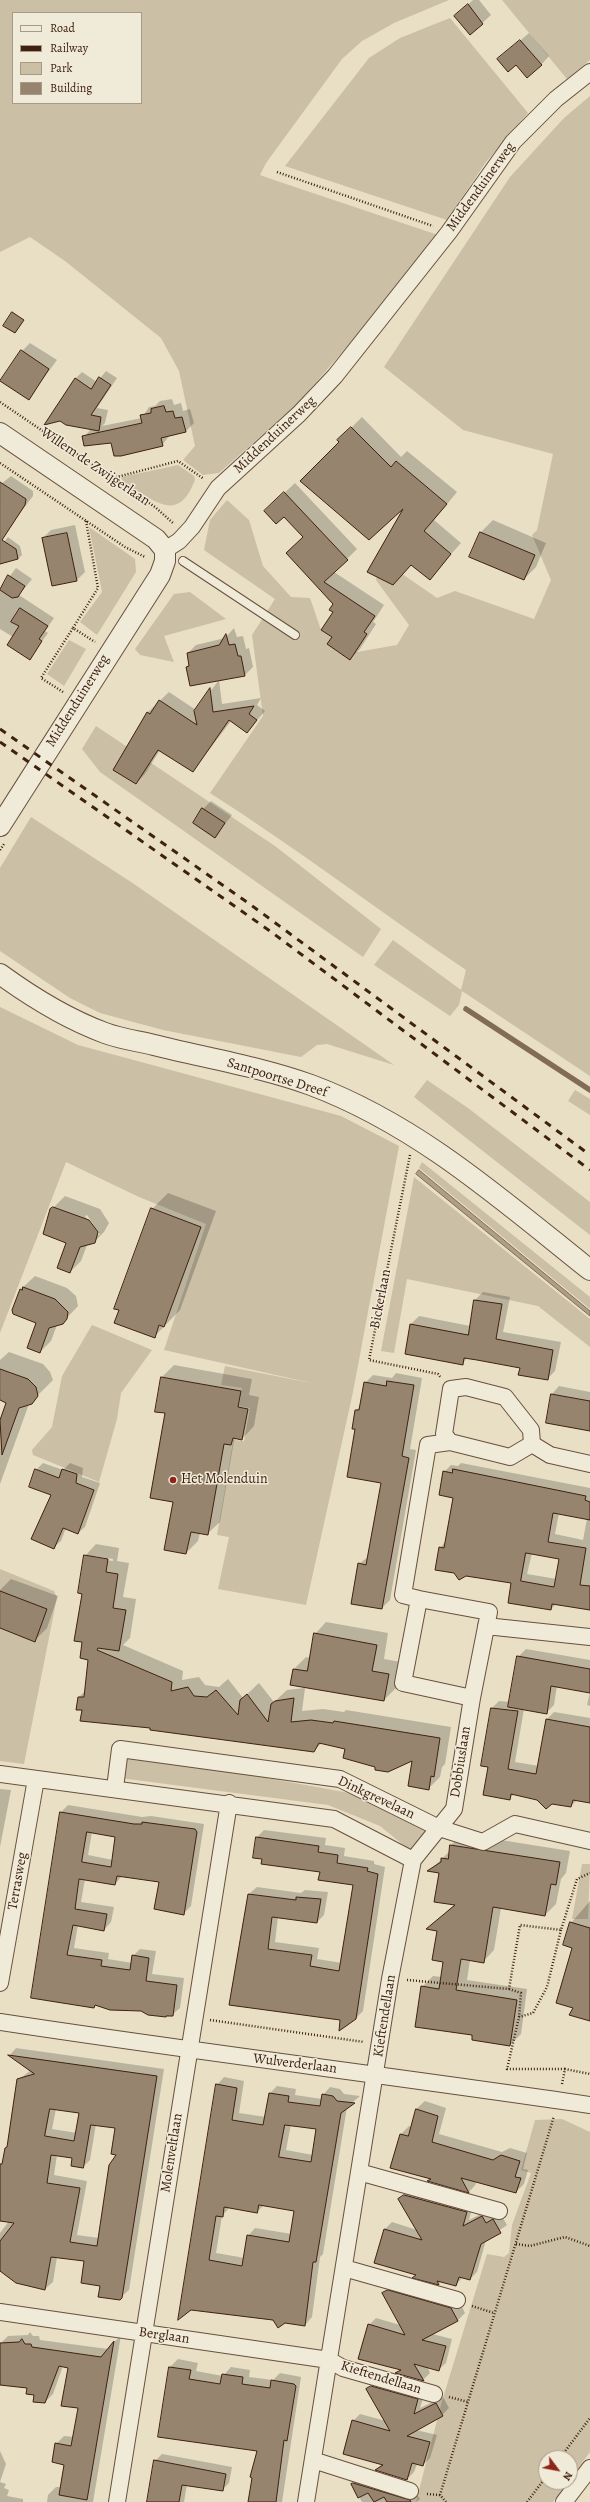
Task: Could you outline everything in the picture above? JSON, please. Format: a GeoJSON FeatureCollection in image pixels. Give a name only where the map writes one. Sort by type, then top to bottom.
{"type":"FeatureCollection","features":[{"type":"Feature","properties":{"kind":"street","name":"Middenduinerweg"},"geometry":{"type":"LineString","coordinates":[[0,826],[160,575],[172,545],[192,527],[218,488],[317,397],[352,357],[449,232],[513,142],[556,99],[590,72]]}},
{"type":"Feature","properties":{"kind":"street","name":"Willem de Zwijgerlaan"},"geometry":{"type":"LineString","coordinates":[[0,433],[156,540],[172,545]]}},
{"type":"Feature","properties":{"kind":"street","name":"Santpoortse Dreef"},"geometry":{"type":"LineString","coordinates":[[0,974],[69,1018],[107,1034],[272,1074],[310,1085],[384,1118],[426,1142],[469,1174],[590,1270]]}},
{"type":"Feature","properties":{"kind":"street"},"geometry":{"type":"LineString","coordinates":[[450,1442],[444,1434],[451,1389],[466,1387],[505,1397],[531,1430],[532,1444]]}},
{"type":"Feature","properties":{"kind":"street"},"geometry":{"type":"LineString","coordinates":[[472,1698],[403,1683],[419,1599],[403,1595],[428,1445],[450,1442],[510,1457],[532,1444]]}},
{"type":"Feature","properties":{"kind":"street"},"geometry":{"type":"LineString","coordinates":[[532,1444],[550,1455],[590,1464]]}},
{"type":"Feature","properties":{"kind":"street","name":"Dobbiuslaan"},"geometry":{"type":"LineString","coordinates":[[413,1860],[454,1809],[472,1698],[489,1612],[419,1599]]}},
{"type":"Feature","properties":{"kind":"street"},"geometry":{"type":"LineString","coordinates":[[486,1626],[590,1637]]}},
{"type":"Feature","properties":{"kind":"street","name":"Dinkgrevelaan"},"geometry":{"type":"LineString","coordinates":[[115,1788],[120,1749],[340,1779],[439,1828],[483,1842],[515,1824],[590,1841]]}},
{"type":"Feature","properties":{"kind":"street"},"geometry":{"type":"LineString","coordinates":[[0,1774],[229,1803],[334,1819],[413,1860]]}},
{"type":"Feature","properties":{"kind":"street","name":"Terrasweg"},"geometry":{"type":"LineString","coordinates":[[0,1983],[36,1779]]}},
{"type":"Feature","properties":{"kind":"street","name":"Molenveltlaan"},"geometry":{"type":"LineString","coordinates":[[117,2502],[193,2018],[229,1803]]}},
{"type":"Feature","properties":{"kind":"street","name":"Kieftendellaan"},"geometry":{"type":"LineString","coordinates":[[306,2502],[390,1979],[413,1860]]}},
{"type":"Feature","properties":{"kind":"street","name":"Wulverderlaan"},"geometry":{"type":"LineString","coordinates":[[0,2022],[188,2051],[375,2074],[590,2105]]}},
{"type":"Feature","properties":{"kind":"street"},"geometry":{"type":"LineString","coordinates":[[359,2172],[499,2211]]}},
{"type":"Feature","properties":{"kind":"street"},"geometry":{"type":"LineString","coordinates":[[344,2268],[456,2300]]}},
{"type":"Feature","properties":{"kind":"street","name":"Berglaan"},"geometry":{"type":"LineString","coordinates":[[0,2312],[329,2360]]}},
{"type":"Feature","properties":{"kind":"street","name":"Kieftendellaan"},"geometry":{"type":"LineString","coordinates":[[329,2360],[343,2368],[434,2394]]}},
{"type":"Feature","properties":{"kind":"street"},"geometry":{"type":"LineString","coordinates":[[313,2460],[410,2491]]}},
{"type":"Feature","properties":{"kind":"street"},"geometry":{"type":"LineString","coordinates":[[564,2502],[590,2468]]}},
{"type":"Feature","properties":{"kind":"lane"},"geometry":{"type":"LineString","coordinates":[[183,561],[295,635]]}},
{"type":"Feature","properties":{"kind":"path"},"geometry":{"type":"LineString","coordinates":[[277,172],[449,232]]}},
{"type":"Feature","properties":{"kind":"path","name":"Willem de Zwijgerlaan"},"geometry":{"type":"LineString","coordinates":[[0,402],[172,520],[172,545]]}},
{"type":"Feature","properties":{"kind":"path"},"geometry":{"type":"LineString","coordinates":[[112,478],[178,461],[218,488]]}},
{"type":"Feature","properties":{"kind":"path"},"geometry":{"type":"LineString","coordinates":[[0,463],[86,521],[146,558]]}},
{"type":"Feature","properties":{"kind":"path"},"geometry":{"type":"LineString","coordinates":[[68,695],[41,678],[98,588],[86,521]]}},
{"type":"Feature","properties":{"kind":"path"},"geometry":{"type":"LineString","coordinates":[[73,628],[100,645]]}},
{"type":"Feature","properties":{"kind":"path","name":"Bickerlaan"},"geometry":{"type":"LineString","coordinates":[[417,1155],[410,1151],[369,1360],[438,1374],[451,1389]]}},
{"type":"Feature","properties":{"kind":"path"},"geometry":{"type":"LineString","coordinates":[[519,2017],[534,2013],[547,1987],[561,1930],[577,1879],[590,1873]]}},
{"type":"Feature","properties":{"kind":"path"},"geometry":{"type":"LineString","coordinates":[[509,1989],[520,1925],[561,1930]]}},
{"type":"Feature","properties":{"kind":"path"},"geometry":{"type":"LineString","coordinates":[[390,1979],[509,1989],[521,1992],[519,2017],[506,2069],[565,2069],[590,2074]]}},
{"type":"Feature","properties":{"kind":"path"},"geometry":{"type":"LineString","coordinates":[[193,2018],[380,2045]]}},
{"type":"Feature","properties":{"kind":"path"},"geometry":{"type":"LineString","coordinates":[[446,2502],[440,2495],[559,2100],[565,2069]]}},
{"type":"Feature","properties":{"kind":"path"},"geometry":{"type":"LineString","coordinates":[[516,2244],[530,2246],[565,2237],[590,2246]]}},
{"type":"Feature","properties":{"kind":"path"},"geometry":{"type":"LineString","coordinates":[[566,2450],[590,2418]]}},
{"type":"Feature","properties":{"kind":"path"},"geometry":{"type":"LineString","coordinates":[[527,2502],[538,2488]]}},
{"type":"Feature","properties":{"kind":"green space"},"geometry":{"type":"Polygon","coordinates":[[[0,0],[449,0],[394,23],[362,41],[342,59],[266,163],[260,175],[438,235],[351,342],[297,404],[219,473],[203,475],[183,460],[195,446],[179,371],[161,338],[65,261],[30,237],[0,252],[0,0]]]}},
{"type":"Feature","properties":{"kind":"green space"},"geometry":{"type":"Polygon","coordinates":[[[502,0],[590,0],[590,60],[567,79],[502,0]]]}},
{"type":"Feature","properties":{"kind":"green space"},"geometry":{"type":"Polygon","coordinates":[[[450,18],[528,113],[486,162],[447,220],[285,166],[369,58],[400,38],[450,18]]]}},
{"type":"Feature","properties":{"kind":"green space"},"geometry":{"type":"Polygon","coordinates":[[[590,96],[590,1076],[462,991],[459,1005],[450,1016],[374,965],[393,940],[461,990],[466,970],[275,836],[210,793],[263,716],[252,635],[275,599],[204,550],[210,520],[227,500],[249,520],[263,566],[291,597],[310,598],[321,630],[357,652],[397,645],[409,625],[376,580],[379,566],[385,562],[437,598],[455,591],[534,619],[551,580],[532,535],[537,530],[553,454],[463,430],[384,367],[510,177],[564,118],[590,96]]]}},
{"type":"Feature","properties":{"kind":"green space"},"geometry":{"type":"Polygon","coordinates":[[[178,465],[194,476],[195,480],[185,498],[179,503],[173,505],[166,505],[150,499],[130,487],[121,479],[122,477],[178,465]]]}},
{"type":"Feature","properties":{"kind":"green space"},"geometry":{"type":"Polygon","coordinates":[[[89,527],[135,559],[136,572],[97,635],[80,622],[102,592],[89,527]]]}},
{"type":"Feature","properties":{"kind":"green space"},"geometry":{"type":"Polygon","coordinates":[[[190,592],[226,619],[164,636],[174,662],[140,655],[135,649],[174,594],[190,592]]]}},
{"type":"Feature","properties":{"kind":"green space"},"geometry":{"type":"Polygon","coordinates":[[[69,640],[86,649],[64,686],[47,674],[69,640]]]}},
{"type":"Feature","properties":{"kind":"green space"},"geometry":{"type":"Polygon","coordinates":[[[96,726],[275,846],[381,929],[363,957],[100,772],[82,749],[96,726]]]}},
{"type":"Feature","properties":{"kind":"green space"},"geometry":{"type":"Polygon","coordinates":[[[31,817],[134,884],[394,1065],[327,1044],[317,1045],[301,1057],[163,1030],[100,1013],[70,998],[0,951],[0,868],[31,817]]]}},
{"type":"Feature","properties":{"kind":"green space"},"geometry":{"type":"Polygon","coordinates":[[[0,1007],[78,1045],[341,1116],[399,1146],[353,1392],[306,1605],[218,1589],[229,1537],[217,1535],[233,1440],[244,1441],[250,1408],[239,1406],[242,1388],[221,1385],[225,1366],[316,1384],[164,1350],[206,1224],[139,1197],[66,1162],[0,1333],[0,1007]]]}},
{"type":"Feature","properties":{"kind":"green space"},"geometry":{"type":"Polygon","coordinates":[[[427,1080],[468,1108],[590,1202],[590,1235],[414,1097],[427,1080]]]}},
{"type":"Feature","properties":{"kind":"green space"},"geometry":{"type":"Polygon","coordinates":[[[575,1090],[590,1099],[590,1115],[568,1101],[575,1090]]]}},
{"type":"Feature","properties":{"kind":"green space"},"geometry":{"type":"Polygon","coordinates":[[[422,1162],[590,1297],[590,1309],[419,1168],[422,1162]]]}},
{"type":"Feature","properties":{"kind":"green space"},"geometry":{"type":"Polygon","coordinates":[[[414,1177],[590,1319],[590,1347],[538,1306],[407,1279],[394,1353],[381,1351],[414,1177]]]}},
{"type":"Feature","properties":{"kind":"green space"},"geometry":{"type":"Polygon","coordinates":[[[92,1325],[152,1350],[121,1393],[117,1419],[99,1482],[33,1455],[32,1450],[52,1427],[62,1376],[92,1325]]]}},
{"type":"Feature","properties":{"kind":"green space"},"geometry":{"type":"Polygon","coordinates":[[[0,1569],[54,1591],[57,1597],[24,1764],[0,1761],[0,1569]]]}},
{"type":"Feature","properties":{"kind":"green space"},"geometry":{"type":"Polygon","coordinates":[[[124,1752],[355,1794],[379,1803],[428,1832],[412,1852],[380,1826],[328,1805],[120,1778],[124,1752]]]}},
{"type":"Feature","properties":{"kind":"green space"},"geometry":{"type":"Polygon","coordinates":[[[582,1864],[590,1864],[588,1919],[572,1919],[582,1864]]]}},
{"type":"Feature","properties":{"kind":"green space"},"geometry":{"type":"Polygon","coordinates":[[[562,2119],[590,2132],[590,2452],[578,2468],[578,2450],[538,2450],[538,2490],[562,2490],[553,2502],[416,2502],[442,2401],[487,2254],[504,2257],[509,2253],[512,2225],[531,2173],[521,2170],[535,2120],[562,2119]]]}},
{"type":"Feature","properties":{"kind":"shaded area"},"geometry":{"type":"Polygon","coordinates":[[[419,1170],[590,1311],[590,1316],[416,1174],[419,1170]]]}},
{"type":"Feature","properties":{"kind":"building"},"geometry":{"type":"Polygon","coordinates":[[[468,4],[483,24],[470,35],[454,16],[468,4]]]}},
{"type":"Feature","properties":{"kind":"building"},"geometry":{"type":"Polygon","coordinates":[[[520,40],[542,65],[527,78],[516,65],[508,72],[497,59],[520,40]]]}},
{"type":"Feature","properties":{"kind":"building"},"geometry":{"type":"Polygon","coordinates":[[[12,312],[24,320],[15,333],[3,326],[12,312]]]}},
{"type":"Feature","properties":{"kind":"building"},"geometry":{"type":"Polygon","coordinates":[[[21,350],[49,369],[29,400],[0,381],[21,350]]]}},
{"type":"Feature","properties":{"kind":"building"},"geometry":{"type":"Polygon","coordinates":[[[99,377],[111,385],[91,415],[101,417],[99,431],[66,425],[60,421],[44,425],[75,378],[91,389],[99,377]]]}},
{"type":"Feature","properties":{"kind":"building"},"geometry":{"type":"Polygon","coordinates":[[[164,406],[166,412],[173,411],[175,418],[182,417],[186,432],[161,438],[163,446],[121,456],[114,456],[111,443],[84,446],[82,436],[142,423],[140,415],[151,413],[151,409],[164,406]]]}},
{"type":"Feature","properties":{"kind":"building"},"geometry":{"type":"Polygon","coordinates":[[[351,427],[391,467],[396,461],[447,504],[424,531],[451,554],[430,580],[411,565],[393,585],[367,572],[403,509],[369,540],[300,481],[339,442],[337,440],[351,427]]]}},
{"type":"Feature","properties":{"kind":"building"},"geometry":{"type":"Polygon","coordinates":[[[0,482],[26,499],[25,505],[2,540],[16,549],[18,559],[0,564],[0,482]]]}},
{"type":"Feature","properties":{"kind":"building"},"geometry":{"type":"Polygon","coordinates":[[[284,492],[348,560],[324,582],[375,616],[364,632],[367,634],[350,660],[327,644],[332,637],[321,630],[333,612],[329,610],[333,604],[286,553],[303,537],[284,517],[276,524],[264,511],[284,492]]]}},
{"type":"Feature","properties":{"kind":"building"},"geometry":{"type":"Polygon","coordinates":[[[480,532],[535,555],[524,580],[469,557],[480,532]]]}},
{"type":"Feature","properties":{"kind":"building"},"geometry":{"type":"Polygon","coordinates":[[[67,533],[77,581],[52,586],[42,538],[67,533]]]}},
{"type":"Feature","properties":{"kind":"building"},"geometry":{"type":"Polygon","coordinates":[[[8,575],[25,586],[18,597],[12,598],[0,590],[8,575]]]}},
{"type":"Feature","properties":{"kind":"building"},"geometry":{"type":"Polygon","coordinates":[[[20,608],[48,626],[39,639],[42,641],[30,660],[7,645],[19,626],[11,622],[20,608]]]}},
{"type":"Feature","properties":{"kind":"building"},"geometry":{"type":"Polygon","coordinates":[[[226,634],[229,645],[235,644],[238,656],[241,656],[245,676],[190,686],[186,667],[189,666],[187,653],[219,645],[226,634]]]}},
{"type":"Feature","properties":{"kind":"building"},"geometry":{"type":"Polygon","coordinates":[[[210,688],[213,712],[254,706],[249,714],[257,720],[247,733],[229,720],[193,772],[158,750],[136,784],[113,770],[147,712],[150,714],[159,700],[197,725],[194,711],[210,688]]]}},
{"type":"Feature","properties":{"kind":"building"},"geometry":{"type":"Polygon","coordinates":[[[202,808],[225,823],[215,838],[193,823],[202,808]]]}},
{"type":"Feature","properties":{"kind":"building"},"geometry":{"type":"Polygon","coordinates":[[[53,1207],[89,1220],[98,1232],[95,1243],[80,1247],[70,1273],[57,1268],[66,1243],[43,1234],[50,1209],[53,1207]]]}},
{"type":"Feature","properties":{"kind":"building"},"geometry":{"type":"Polygon","coordinates":[[[151,1208],[201,1227],[164,1327],[159,1325],[155,1338],[114,1323],[119,1310],[114,1309],[151,1208]]]}},
{"type":"Feature","properties":{"kind":"building"},"geometry":{"type":"Polygon","coordinates":[[[23,1287],[55,1299],[68,1312],[67,1319],[63,1324],[49,1328],[40,1353],[27,1348],[36,1323],[13,1314],[12,1310],[20,1289],[22,1290],[23,1287]]]}},
{"type":"Feature","properties":{"kind":"building"},"geometry":{"type":"Polygon","coordinates":[[[474,1300],[502,1304],[496,1339],[553,1350],[548,1380],[518,1375],[520,1368],[477,1360],[464,1358],[463,1365],[405,1354],[410,1324],[468,1335],[474,1300]]]}},
{"type":"Feature","properties":{"kind":"building"},"geometry":{"type":"Polygon","coordinates":[[[0,1369],[28,1379],[36,1387],[38,1396],[32,1404],[19,1408],[2,1455],[0,1420],[6,1403],[0,1400],[0,1369]]]}},
{"type":"Feature","properties":{"kind":"building"},"geometry":{"type":"Polygon","coordinates":[[[161,1377],[241,1391],[238,1407],[248,1409],[242,1440],[233,1438],[231,1445],[224,1444],[208,1535],[191,1532],[186,1554],[164,1550],[173,1502],[150,1498],[165,1413],[155,1412],[161,1377]]]}},
{"type":"Feature","properties":{"kind":"building"},"geometry":{"type":"Polygon","coordinates":[[[387,1381],[414,1385],[402,1456],[409,1458],[382,1609],[351,1604],[358,1563],[366,1565],[381,1483],[347,1477],[355,1429],[352,1429],[355,1410],[359,1410],[364,1382],[386,1386],[387,1381]]]}},
{"type":"Feature","properties":{"kind":"building"},"geometry":{"type":"Polygon","coordinates":[[[551,1394],[590,1401],[590,1431],[546,1423],[551,1394]]]}},
{"type":"Feature","properties":{"kind":"building"},"geometry":{"type":"Polygon","coordinates":[[[35,1469],[59,1478],[62,1469],[77,1474],[76,1483],[94,1490],[78,1534],[63,1528],[54,1549],[31,1539],[51,1495],[29,1487],[35,1469]]]}},
{"type":"Feature","properties":{"kind":"building"},"geometry":{"type":"Polygon","coordinates":[[[453,1469],[586,1496],[585,1500],[590,1502],[590,1520],[553,1513],[548,1542],[586,1548],[580,1585],[590,1586],[590,1610],[552,1604],[551,1610],[508,1603],[511,1583],[466,1576],[459,1580],[454,1573],[435,1570],[439,1547],[444,1548],[453,1498],[439,1495],[443,1471],[452,1473],[453,1469]],[[526,1553],[521,1581],[554,1587],[559,1559],[526,1553]]]}},
{"type":"Feature","properties":{"kind":"building"},"geometry":{"type":"Polygon","coordinates":[[[84,1555],[108,1559],[106,1572],[118,1574],[113,1608],[126,1610],[119,1651],[98,1648],[97,1650],[172,1682],[171,1691],[188,1687],[194,1696],[207,1697],[216,1690],[238,1715],[240,1700],[247,1694],[268,1722],[271,1704],[275,1701],[294,1698],[291,1722],[311,1720],[333,1723],[334,1721],[440,1738],[434,1777],[431,1776],[429,1790],[408,1786],[412,1761],[388,1772],[375,1770],[375,1767],[343,1758],[345,1749],[319,1743],[314,1752],[150,1730],[150,1728],[80,1721],[82,1710],[76,1710],[78,1697],[84,1697],[88,1660],[80,1658],[82,1642],[74,1641],[82,1594],[78,1593],[84,1555]]]}},
{"type":"Feature","properties":{"kind":"building"},"geometry":{"type":"Polygon","coordinates":[[[0,1591],[47,1609],[35,1642],[0,1628],[0,1591]]]}},
{"type":"Feature","properties":{"kind":"building"},"geometry":{"type":"Polygon","coordinates":[[[314,1633],[377,1645],[372,1671],[389,1674],[384,1701],[290,1685],[293,1669],[307,1671],[314,1633]]]}},
{"type":"Feature","properties":{"kind":"building"},"geometry":{"type":"Polygon","coordinates":[[[517,1656],[590,1669],[590,1693],[551,1686],[547,1714],[508,1707],[517,1656]]]}},
{"type":"Feature","properties":{"kind":"building"},"geometry":{"type":"Polygon","coordinates":[[[491,1708],[518,1711],[508,1769],[536,1774],[546,1719],[590,1727],[590,1803],[573,1800],[571,1807],[552,1804],[546,1809],[537,1800],[511,1794],[510,1800],[483,1795],[488,1767],[481,1766],[491,1708]]]}},
{"type":"Feature","properties":{"kind":"building"},"geometry":{"type":"Polygon","coordinates":[[[60,1812],[134,1824],[142,1824],[142,1822],[195,1829],[197,1832],[184,1915],[154,1909],[159,1882],[117,1876],[115,1885],[79,1879],[75,1909],[107,1914],[104,1931],[73,1925],[67,1955],[102,1960],[101,1966],[130,1970],[132,1955],[149,1958],[146,1981],[177,1985],[173,2016],[166,2017],[148,2015],[141,2011],[110,2010],[95,2005],[94,2008],[31,1998],[60,1812]],[[87,1832],[82,1862],[111,1867],[115,1837],[87,1832]]]}},
{"type":"Feature","properties":{"kind":"building"},"geometry":{"type":"Polygon","coordinates":[[[256,1837],[319,1846],[318,1852],[338,1855],[337,1863],[368,1868],[367,1871],[378,1874],[356,2019],[339,2031],[340,2020],[229,2005],[248,1894],[296,1900],[296,1897],[321,1899],[317,1923],[272,1917],[268,1949],[312,1955],[310,1966],[339,1971],[353,1885],[318,1880],[320,1872],[261,1864],[262,1859],[253,1858],[256,1837]]]}},
{"type":"Feature","properties":{"kind":"building"},"geometry":{"type":"Polygon","coordinates":[[[450,1845],[560,1862],[556,1885],[551,1884],[545,1916],[493,1907],[484,1963],[461,1959],[456,1990],[517,2000],[510,2046],[472,2040],[472,2035],[415,2027],[421,1986],[439,1989],[443,1962],[432,1960],[437,1931],[426,1929],[455,1905],[434,1902],[439,1873],[427,1871],[441,1862],[441,1858],[448,1859],[450,1845]]]}},
{"type":"Feature","properties":{"kind":"building"},"geometry":{"type":"Polygon","coordinates":[[[570,1922],[590,1928],[590,2021],[569,2015],[573,2008],[556,2003],[572,1948],[563,1945],[570,1922]]]}},
{"type":"Feature","properties":{"kind":"building"},"geometry":{"type":"Polygon","coordinates":[[[8,2055],[157,2076],[122,2298],[120,2300],[98,2297],[100,2286],[81,2283],[84,2261],[51,2257],[45,2290],[16,2283],[0,2271],[0,2241],[14,2223],[0,2221],[0,2164],[2,2164],[5,2148],[7,2147],[17,2079],[34,2074],[8,2055]],[[50,2109],[45,2136],[74,2141],[79,2113],[50,2109]],[[91,2125],[83,2168],[71,2166],[72,2158],[51,2155],[47,2183],[80,2188],[70,2242],[97,2246],[109,2165],[116,2155],[111,2154],[115,2128],[91,2125]]]}},
{"type":"Feature","properties":{"kind":"building"},"geometry":{"type":"Polygon","coordinates":[[[216,2084],[237,2088],[232,2120],[263,2125],[269,2093],[289,2096],[288,2102],[320,2106],[322,2094],[333,2096],[337,2101],[355,2103],[341,2113],[316,2262],[313,2262],[305,2326],[285,2323],[278,2328],[273,2320],[191,2310],[178,2320],[216,2084]],[[285,2125],[279,2157],[311,2162],[316,2129],[285,2125]],[[259,2205],[257,2213],[224,2207],[223,2217],[216,2216],[209,2260],[242,2266],[247,2235],[289,2242],[294,2211],[259,2205]]]}},
{"type":"Feature","properties":{"kind":"building"},"geometry":{"type":"Polygon","coordinates":[[[416,2109],[438,2116],[432,2142],[493,2160],[501,2155],[520,2161],[515,2177],[521,2178],[516,2193],[461,2178],[469,2193],[427,2181],[431,2179],[390,2168],[400,2134],[408,2136],[416,2109]]]}},
{"type":"Feature","properties":{"kind":"building"},"geometry":{"type":"Polygon","coordinates":[[[404,2195],[467,2212],[463,2226],[482,2216],[486,2223],[493,2219],[501,2233],[481,2244],[470,2280],[459,2277],[456,2286],[437,2281],[439,2285],[412,2278],[416,2275],[374,2263],[384,2229],[422,2240],[398,2199],[404,2195]]]}},
{"type":"Feature","properties":{"kind":"building"},"geometry":{"type":"Polygon","coordinates":[[[388,2290],[451,2308],[458,2321],[422,2340],[446,2346],[439,2371],[414,2364],[424,2381],[395,2373],[401,2370],[358,2359],[368,2324],[405,2335],[382,2293],[388,2290]]]}},
{"type":"Feature","properties":{"kind":"building"},"geometry":{"type":"Polygon","coordinates":[[[22,2339],[25,2344],[31,2344],[32,2347],[101,2357],[114,2341],[87,2500],[59,2495],[64,2465],[52,2462],[55,2443],[71,2446],[78,2408],[61,2406],[68,2368],[59,2366],[45,2403],[33,2402],[34,2395],[26,2394],[27,2388],[0,2385],[0,2343],[19,2342],[22,2339]]]}},
{"type":"Feature","properties":{"kind":"building"},"geometry":{"type":"Polygon","coordinates":[[[169,2367],[191,2370],[189,2379],[220,2384],[222,2374],[243,2377],[242,2384],[270,2388],[271,2380],[294,2384],[296,2386],[287,2441],[284,2440],[276,2502],[248,2502],[252,2478],[250,2477],[257,2451],[158,2437],[169,2367]]]}},
{"type":"Feature","properties":{"kind":"building"},"geometry":{"type":"Polygon","coordinates":[[[371,2386],[418,2399],[414,2414],[436,2403],[443,2416],[407,2436],[430,2442],[423,2466],[412,2463],[407,2480],[375,2470],[383,2465],[343,2454],[352,2420],[390,2431],[366,2389],[371,2386]]]}},
{"type":"Feature","properties":{"kind":"building"},"geometry":{"type":"Polygon","coordinates":[[[154,2460],[226,2474],[223,2491],[182,2485],[179,2502],[147,2502],[154,2460]]]}},
{"type":"Feature","properties":{"kind":"building"},"geometry":{"type":"Polygon","coordinates":[[[353,2483],[410,2500],[411,2502],[387,2502],[384,2497],[374,2502],[368,2493],[358,2498],[351,2484],[353,2483]]]}},
{"type":"Feature","properties":{"kind":"waterway"},"geometry":{"type":"LineString","coordinates":[[466,1009],[590,1090]]}},
{"type":"Feature","properties":{"kind":"railway"},"geometry":{"type":"LineString","coordinates":[[0,729],[251,905],[590,1155]]}},
{"type":"Feature","properties":{"kind":"railway"},"geometry":{"type":"LineString","coordinates":[[0,742],[270,931],[590,1170]]}},
{"type":"Feature","properties":{"kind":"place","name":"Het Molenduin"},"geometry":{"type":"Point","coordinates":[173,1480]}}]}
